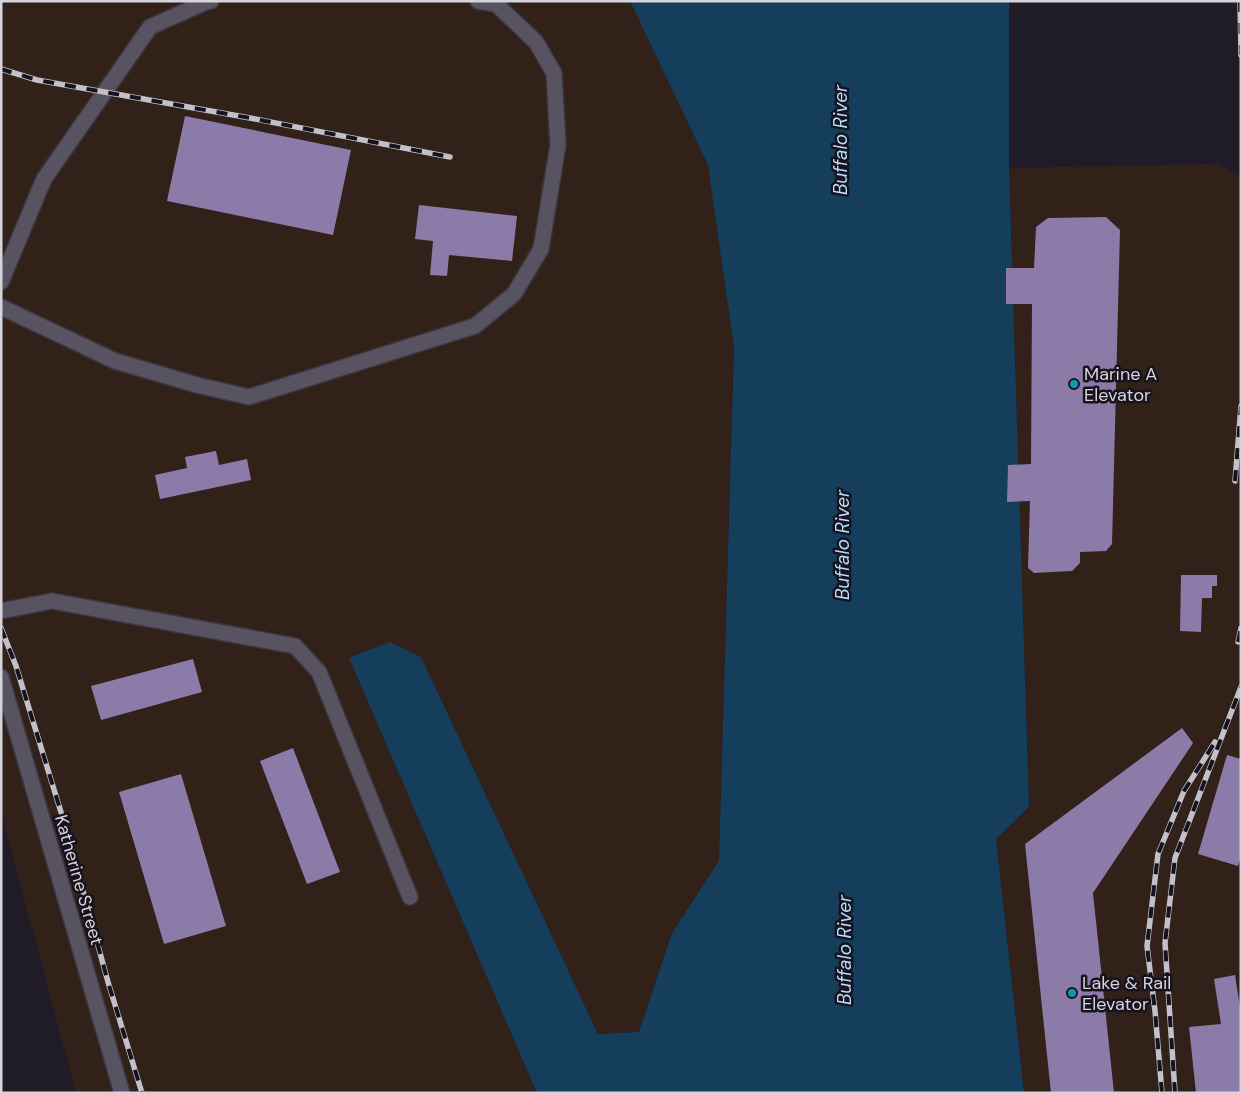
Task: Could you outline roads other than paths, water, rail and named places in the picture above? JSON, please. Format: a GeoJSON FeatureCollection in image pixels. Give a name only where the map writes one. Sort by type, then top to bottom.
{"type":"FeatureCollection","features":[{"type":"Feature","properties":{"kind":"street"},"geometry":{"type":"LineString","coordinates":[[1,282],[44,180],[150,27],[211,1]]}},
{"type":"Feature","properties":{"kind":"street"},"geometry":{"type":"LineString","coordinates":[[1,307],[115,361],[196,386],[249,397],[475,326],[514,294],[541,249],[558,145],[554,73],[536,42],[496,4],[478,1]]}},
{"type":"Feature","properties":{"kind":"street"},"geometry":{"type":"LineString","coordinates":[[1,611],[52,601],[295,646],[320,672],[410,897]]}},
{"type":"Feature","properties":{"kind":"street","name":"Katherine Street"},"geometry":{"type":"LineString","coordinates":[[1,677],[122,1093]]}},
{"type":"Feature","properties":{"kind":"water","name":"Buffalo River"},"geometry":{"type":"Polygon","coordinates":[[[630,1],[1009,1],[1009,168],[1029,807],[996,839],[1024,1093],[537,1093],[349,658],[390,642],[421,657],[598,1034],[639,1032],[672,933],[719,861],[734,347],[708,165],[630,1]]]}},
{"type":"Feature","properties":{"kind":"railway"},"geometry":{"type":"LineString","coordinates":[[1240,1],[1241,55]]}},
{"type":"Feature","properties":{"kind":"railway"},"geometry":{"type":"LineString","coordinates":[[1,69],[37,80],[250,118],[450,157]]}},
{"type":"Feature","properties":{"kind":"railway"},"geometry":{"type":"LineString","coordinates":[[1235,481],[1241,406]]}},
{"type":"Feature","properties":{"kind":"railway"},"geometry":{"type":"LineString","coordinates":[[1,628],[16,666],[64,822],[108,982],[142,1093]]}},
{"type":"Feature","properties":{"kind":"railway"},"geometry":{"type":"LineString","coordinates":[[1238,642],[1241,628]]}},
{"type":"Feature","properties":{"kind":"railway"},"geometry":{"type":"LineString","coordinates":[[1175,1093],[1165,943],[1175,858],[1241,687]]}},
{"type":"Feature","properties":{"kind":"railway"},"geometry":{"type":"LineString","coordinates":[[1162,1093],[1147,946],[1158,854],[1184,791],[1215,742]]}},
{"type":"Feature","properties":{"kind":"place","name":"Marine A Elevator"},"geometry":{"type":"Point","coordinates":[1074,384]}},
{"type":"Feature","properties":{"kind":"place","name":"Lake & Rail Elevator"},"geometry":{"type":"Point","coordinates":[1072,993]}}]}
